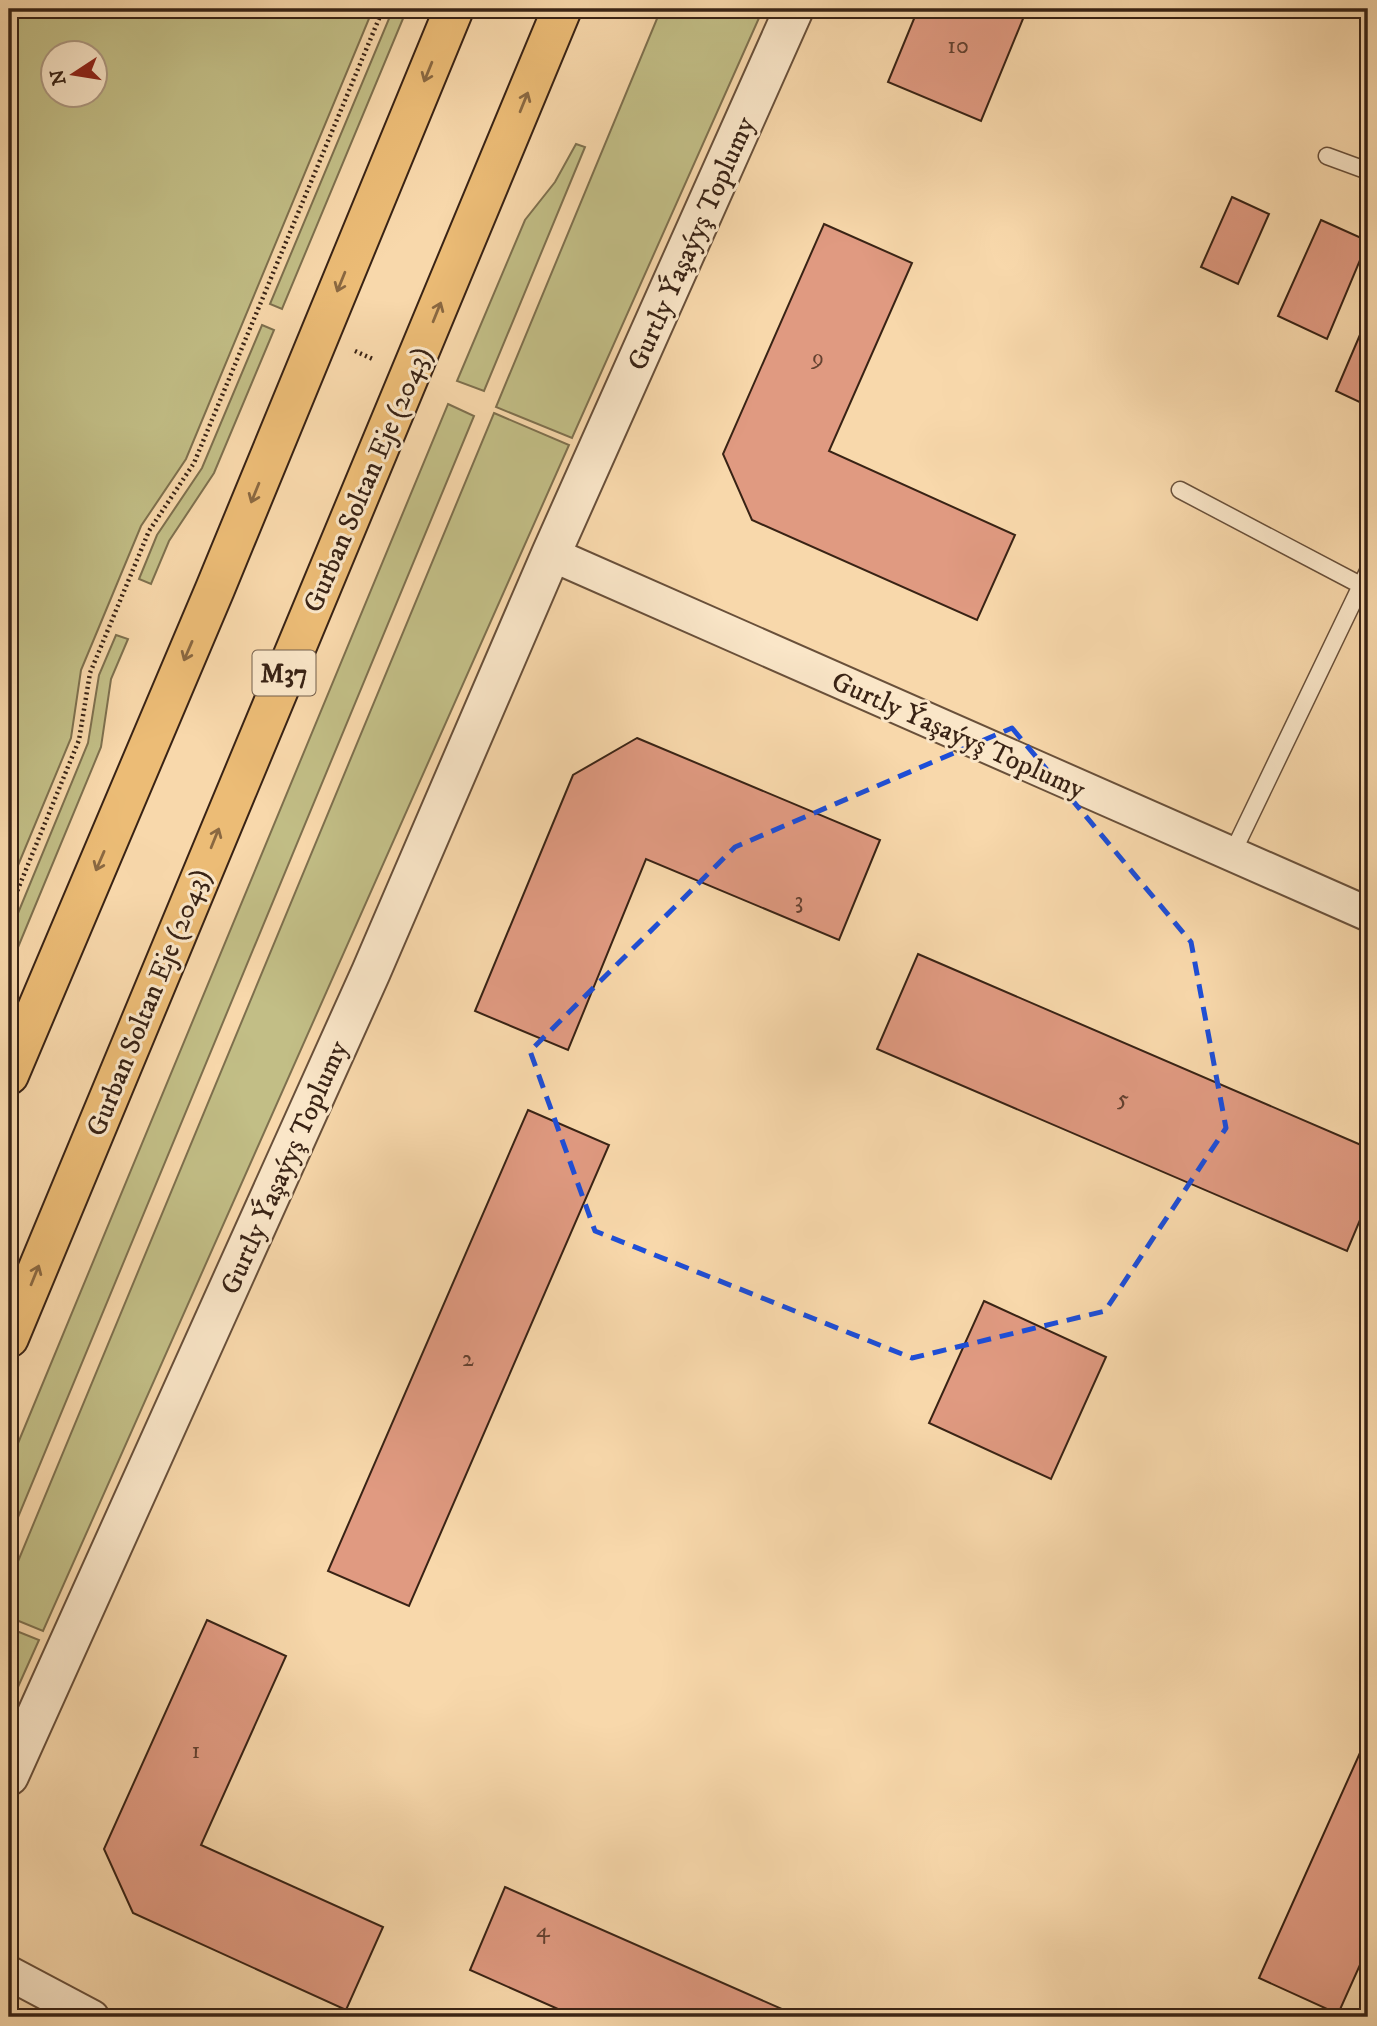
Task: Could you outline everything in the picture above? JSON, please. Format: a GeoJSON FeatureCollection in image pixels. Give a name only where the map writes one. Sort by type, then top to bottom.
{"type":"FeatureCollection","features":[{"type":"Feature","properties":{"kind":"highway"},"geometry":{"type":"LineString","coordinates":[[9,1075],[215,589],[454,9]]}},
{"type":"Feature","properties":{"kind":"highway","name":"Gurban Soltan Eje (2043)"},"geometry":{"type":"LineString","coordinates":[[9,1338],[562,9]]}},
{"type":"Feature","properties":{"kind":"street","name":"Gurtly Ýaşaýyş Toplumy"},"geometry":{"type":"LineString","coordinates":[[9,1776],[371,972],[551,554],[794,9]]}},
{"type":"Feature","properties":{"kind":"street","name":"Gurtly Ýaşaýyş Toplumy"},"geometry":{"type":"LineString","coordinates":[[551,554],[1368,914]]}},
{"type":"Feature","properties":{"kind":"street"},"geometry":{"type":"LineString","coordinates":[[9,1973],[92,2017]]}},
{"type":"Feature","properties":{"kind":"lane"},"geometry":{"type":"LineString","coordinates":[[1327,156],[1368,172]]}},
{"type":"Feature","properties":{"kind":"lane"},"geometry":{"type":"LineString","coordinates":[[1180,489],[1366,582],[1232,854]]}},
{"type":"Feature","properties":{"kind":"path"},"geometry":{"type":"LineString","coordinates":[[9,911],[79,740],[90,673],[133,569],[149,531],[194,463],[383,9]]}},
{"type":"Feature","properties":{"kind":"path"},"geometry":{"type":"LineString","coordinates":[[355,351],[375,360]]}},
{"type":"Feature","properties":{"kind":"highlighted area"},"geometry":{"type":"Polygon","coordinates":[[[1012,728],[1191,942],[1226,1128],[1105,1311],[912,1358],[595,1231],[530,1051],[735,847],[1012,728]]]}},
{"type":"Feature","properties":{"kind":"shaded area"},"geometry":{"type":"Polygon","coordinates":[[[9,9],[373,9],[186,459],[141,526],[81,670],[71,738],[9,887],[9,9]]]}},
{"type":"Feature","properties":{"kind":"shaded area"},"geometry":{"type":"Polygon","coordinates":[[[393,9],[407,9],[282,309],[270,304],[393,9]]]}},
{"type":"Feature","properties":{"kind":"shaded area"},"geometry":{"type":"Polygon","coordinates":[[[661,9],[763,9],[572,438],[496,407],[661,9]]]}},
{"type":"Feature","properties":{"kind":"shaded area"},"geometry":{"type":"Polygon","coordinates":[[[576,144],[585,147],[484,391],[457,381],[525,220],[555,182],[576,144]]]}},
{"type":"Feature","properties":{"kind":"shaded area"},"geometry":{"type":"Polygon","coordinates":[[[262,325],[274,330],[214,473],[169,541],[151,584],[139,579],[157,535],[202,468],[262,325]]]}},
{"type":"Feature","properties":{"kind":"shaded area"},"geometry":{"type":"Polygon","coordinates":[[[448,404],[474,416],[9,1539],[9,1465],[448,404]]]}},
{"type":"Feature","properties":{"kind":"shaded area"},"geometry":{"type":"Polygon","coordinates":[[[494,413],[569,445],[43,1631],[9,1617],[9,1583],[494,413]]]}},
{"type":"Feature","properties":{"kind":"shaded area"},"geometry":{"type":"Polygon","coordinates":[[[116,635],[128,639],[111,679],[101,747],[9,969],[9,935],[88,743],[99,675],[116,635]]]}},
{"type":"Feature","properties":{"kind":"shaded area"},"geometry":{"type":"Polygon","coordinates":[[[9,1628],[39,1640],[9,1707],[9,1628]]]}},
{"type":"Feature","properties":{"kind":"building"},"geometry":{"type":"Polygon","coordinates":[[[918,9],[1027,9],[981,121],[888,82],[918,9]]]}},
{"type":"Feature","properties":{"kind":"building"},"geometry":{"type":"Polygon","coordinates":[[[1232,197],[1269,214],[1238,284],[1201,267],[1232,197]]]}},
{"type":"Feature","properties":{"kind":"building"},"geometry":{"type":"Polygon","coordinates":[[[1321,220],[1368,241],[1327,339],[1278,316],[1321,220]]]}},
{"type":"Feature","properties":{"kind":"building"},"geometry":{"type":"Polygon","coordinates":[[[824,224],[912,263],[829,451],[1015,535],[977,620],[752,520],[723,454],[824,224]]]}},
{"type":"Feature","properties":{"kind":"building"},"geometry":{"type":"Polygon","coordinates":[[[1368,316],[1368,406],[1336,391],[1368,316]]]}},
{"type":"Feature","properties":{"kind":"building"},"geometry":{"type":"Polygon","coordinates":[[[637,738],[880,840],[839,940],[646,859],[568,1050],[475,1011],[573,775],[637,738]]]}},
{"type":"Feature","properties":{"kind":"building"},"geometry":{"type":"Polygon","coordinates":[[[918,954],[1368,1148],[1368,1201],[1347,1251],[877,1049],[918,954]]]}},
{"type":"Feature","properties":{"kind":"building"},"geometry":{"type":"Polygon","coordinates":[[[528,1110],[609,1145],[409,1606],[328,1571],[528,1110]]]}},
{"type":"Feature","properties":{"kind":"building"},"geometry":{"type":"Polygon","coordinates":[[[984,1301],[1106,1357],[1051,1479],[929,1423],[984,1301]]]}},
{"type":"Feature","properties":{"kind":"building"},"geometry":{"type":"Polygon","coordinates":[[[207,1620],[286,1656],[201,1845],[383,1927],[346,2010],[133,1913],[104,1849],[207,1620]]]}},
{"type":"Feature","properties":{"kind":"building"},"geometry":{"type":"Polygon","coordinates":[[[1368,1735],[1368,1947],[1338,2014],[1259,1978],[1368,1735]]]}},
{"type":"Feature","properties":{"kind":"building"},"geometry":{"type":"Polygon","coordinates":[[[505,1887],[800,2017],[576,2017],[470,1970],[505,1887]]]}}]}
